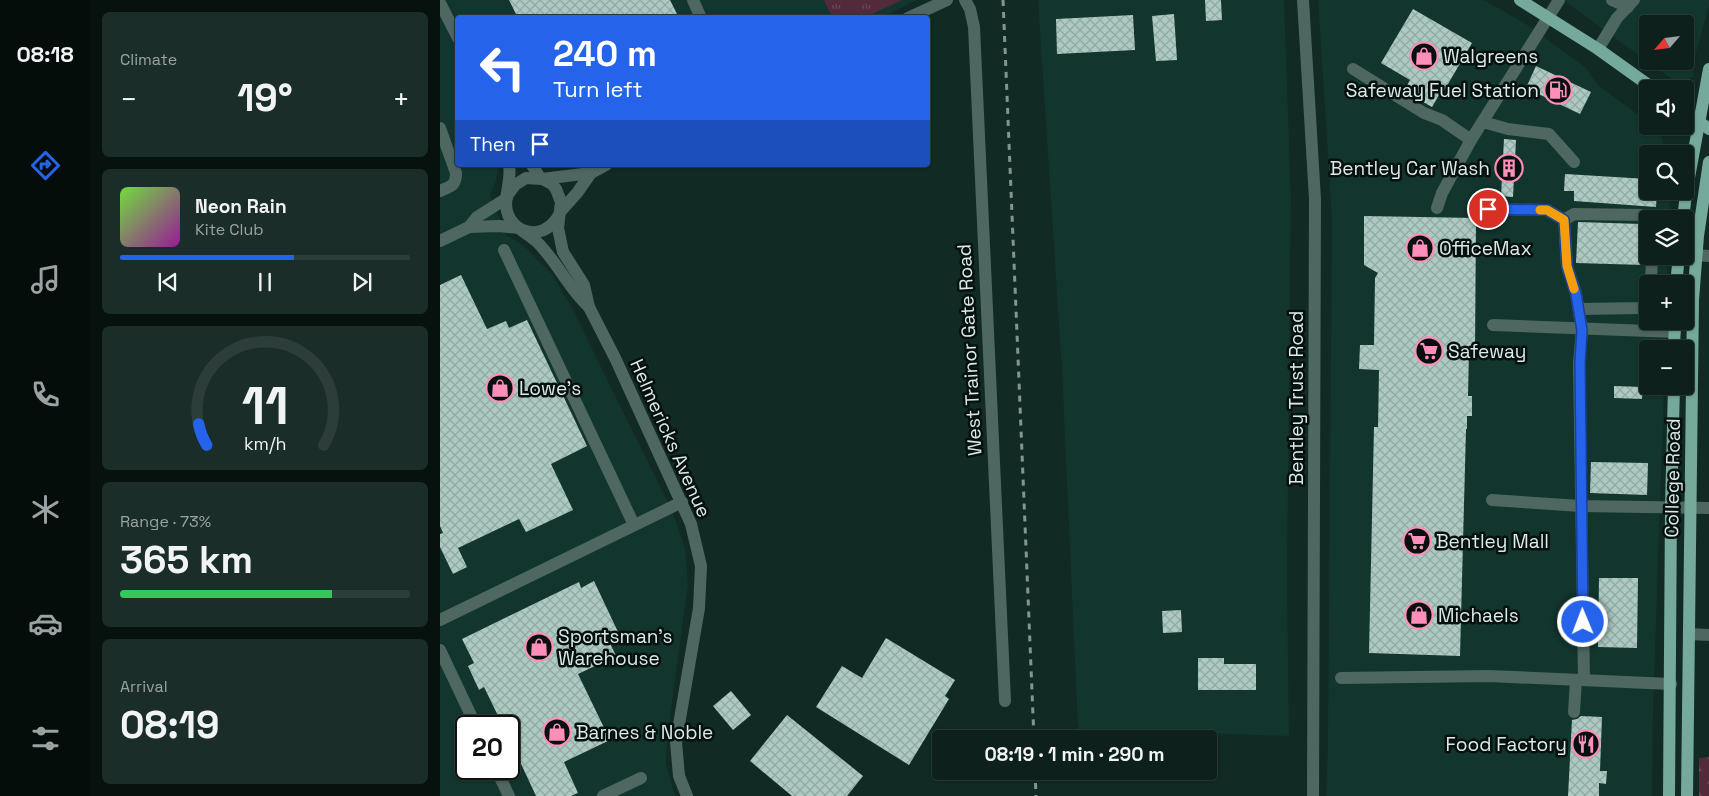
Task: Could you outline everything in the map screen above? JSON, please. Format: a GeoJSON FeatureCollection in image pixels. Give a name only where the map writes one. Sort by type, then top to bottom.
{"type":"FeatureCollection","features":[{"type":"Feature","properties":{"kind":"main road"},"geometry":{"type":"LineString","coordinates":[[1520,0],[1550,17],[1641,80]]}},
{"type":"Feature","properties":{"kind":"main road"},"geometry":{"type":"LineString","coordinates":[[1685,210],[1704,125],[1709,68]]}},
{"type":"Feature","properties":{"kind":"main road","name":"College Road"},"geometry":{"type":"LineString","coordinates":[[1687,796],[1692,300],[1702,256],[1698,236],[1709,162]]}},
{"type":"Feature","properties":{"kind":"main road"},"geometry":{"type":"LineString","coordinates":[[1698,236],[1709,208]]}},
{"type":"Feature","properties":{"kind":"main road","name":"College Road"},"geometry":{"type":"LineString","coordinates":[[1669,796],[1674,395]]}},
{"type":"Feature","properties":{"kind":"street"},"geometry":{"type":"LineString","coordinates":[[693,0],[700,15]]}},
{"type":"Feature","properties":{"kind":"street"},"geometry":{"type":"LineString","coordinates":[[914,15],[947,0]]}},
{"type":"Feature","properties":{"kind":"street","name":"West Trainor Gate Road"},"geometry":{"type":"LineString","coordinates":[[965,0],[970,9],[974,26],[1004,701]]}},
{"type":"Feature","properties":{"kind":"street","name":"Bentley Trust Road"},"geometry":{"type":"LineString","coordinates":[[1303,0],[1315,199],[1312,796]]}},
{"type":"Feature","properties":{"kind":"street"},"geometry":{"type":"LineString","coordinates":[[1436,208],[1442,193],[1471,140],[1550,17],[1558,0]]}},
{"type":"Feature","properties":{"kind":"street"},"geometry":{"type":"LineString","coordinates":[[1612,0],[1631,3]]}},
{"type":"Feature","properties":{"kind":"street"},"geometry":{"type":"LineString","coordinates":[[440,3],[455,32]]}},
{"type":"Feature","properties":{"kind":"street"},"geometry":{"type":"LineString","coordinates":[[1598,49],[1617,18],[1631,3]]}},
{"type":"Feature","properties":{"kind":"street"},"geometry":{"type":"LineString","coordinates":[[1353,69],[1424,113],[1442,120],[1471,140]]}},
{"type":"Feature","properties":{"kind":"street"},"geometry":{"type":"LineString","coordinates":[[1483,122],[1508,129],[1549,134],[1574,162]]}},
{"type":"Feature","properties":{"kind":"street"},"geometry":{"type":"LineString","coordinates":[[440,128],[456,173],[456,181],[453,185],[440,192]]}},
{"type":"Feature","properties":{"kind":"street","name":"Helmericks Avenue"},"geometry":{"type":"LineString","coordinates":[[509,167],[507,211],[510,218],[542,247],[576,295],[589,307]]}},
{"type":"Feature","properties":{"kind":"street","name":"Helmericks Avenue"},"geometry":{"type":"LineString","coordinates":[[533,167],[541,178],[552,184],[556,189],[561,202],[558,228],[563,252],[584,285],[589,307],[691,524],[701,566],[699,608],[676,742],[679,776],[687,796]]}},
{"type":"Feature","properties":{"kind":"street"},"geometry":{"type":"LineString","coordinates":[[469,227],[477,217],[507,197],[514,185],[526,178],[591,173],[602,167]]}},
{"type":"Feature","properties":{"kind":"street"},"geometry":{"type":"LineString","coordinates":[[440,241],[469,227],[499,226],[540,232],[551,226],[591,173]]}},
{"type":"Feature","properties":{"kind":"street"},"geometry":{"type":"LineString","coordinates":[[1488,209],[1547,210],[1564,220]]}},
{"type":"Feature","properties":{"kind":"street"},"geometry":{"type":"LineString","coordinates":[[1564,220],[1574,214],[1639,215]]}},
{"type":"Feature","properties":{"kind":"street"},"geometry":{"type":"LineString","coordinates":[[1564,220],[1567,266],[1576,294],[1582,330],[1580,363],[1580,680],[1574,712]]}},
{"type":"Feature","properties":{"kind":"street"},"geometry":{"type":"LineString","coordinates":[[504,250],[634,526]]}},
{"type":"Feature","properties":{"kind":"street"},"geometry":{"type":"LineString","coordinates":[[1579,309],[1639,308]]}},
{"type":"Feature","properties":{"kind":"street"},"geometry":{"type":"LineString","coordinates":[[1493,325],[1582,330],[1639,328]]}},
{"type":"Feature","properties":{"kind":"street"},"geometry":{"type":"LineString","coordinates":[[1492,500],[1581,506],[1709,508]]}},
{"type":"Feature","properties":{"kind":"street"},"geometry":{"type":"LineString","coordinates":[[440,620],[682,502]]}},
{"type":"Feature","properties":{"kind":"street"},"geometry":{"type":"LineString","coordinates":[[1689,634],[1709,635]]}},
{"type":"Feature","properties":{"kind":"street"},"geometry":{"type":"LineString","coordinates":[[440,650],[471,715]]}},
{"type":"Feature","properties":{"kind":"street"},"geometry":{"type":"LineString","coordinates":[[1341,678],[1489,676],[1671,684]]}},
{"type":"Feature","properties":{"kind":"street"},"geometry":{"type":"LineString","coordinates":[[603,796],[641,778]]}},
{"type":"Feature","properties":{"kind":"street"},"geometry":{"type":"LineString","coordinates":[[501,780],[509,796]]}},
{"type":"Feature","properties":{"kind":"shaded area"},"geometry":{"type":"Polygon","coordinates":[[[440,0],[917,0],[887,15],[455,15],[455,167],[499,167],[490,195],[506,235],[524,246],[552,274],[571,306],[673,513],[685,548],[688,585],[668,730],[666,764],[675,796],[440,796],[440,0]]]}},
{"type":"Feature","properties":{"kind":"shaded area"},"geometry":{"type":"Polygon","coordinates":[[[1038,0],[1284,0],[1291,198],[1287,579],[1289,736],[1217,734],[1217,730],[1078,729],[1062,370],[1038,0]]]}},
{"type":"Feature","properties":{"kind":"shaded area"},"geometry":{"type":"Polygon","coordinates":[[[1318,0],[1484,0],[1526,24],[1585,67],[1599,86],[1639,115],[1639,135],[1661,135],[1663,145],[1639,145],[1639,200],[1670,200],[1669,210],[1639,210],[1639,265],[1668,265],[1667,275],[1639,275],[1639,330],[1666,330],[1665,340],[1639,340],[1639,395],[1664,395],[1652,796],[1326,796],[1332,218],[1318,0]]]}},
{"type":"Feature","properties":{"kind":"shaded area"},"geometry":{"type":"Polygon","coordinates":[[[1563,0],[1709,0],[1694,60],[1694,15],[1639,15],[1639,55],[1563,0]]]}},
{"type":"Feature","properties":{"kind":"shaded area"},"geometry":{"type":"Polygon","coordinates":[[[1659,70],[1693,70],[1693,77],[1687,80],[1673,80],[1659,70]]]}},
{"type":"Feature","properties":{"kind":"green space"},"geometry":{"type":"Polygon","coordinates":[[[824,0],[902,0],[870,15],[831,15],[824,0]]]}},
{"type":"Feature","properties":{"kind":"green space"},"geometry":{"type":"Polygon","coordinates":[[[1709,757],[1709,796],[1699,796],[1699,758],[1709,757]]]}},
{"type":"Feature","properties":{"kind":"building"},"geometry":{"type":"Polygon","coordinates":[[[509,0],[670,0],[678,15],[516,15],[509,0]]]}},
{"type":"Feature","properties":{"kind":"building"},"geometry":{"type":"Polygon","coordinates":[[[1205,0],[1221,0],[1222,20],[1206,21],[1205,0]]]}},
{"type":"Feature","properties":{"kind":"building"},"geometry":{"type":"Polygon","coordinates":[[[1413,9],[1472,43],[1441,96],[1439,95],[1432,107],[1404,91],[1410,80],[1381,63],[1413,9]]]}},
{"type":"Feature","properties":{"kind":"building"},"geometry":{"type":"Polygon","coordinates":[[[1174,14],[1177,60],[1156,61],[1152,16],[1174,14]]]}},
{"type":"Feature","properties":{"kind":"building"},"geometry":{"type":"Polygon","coordinates":[[[1133,15],[1135,50],[1057,54],[1056,19],[1133,15]]]}},
{"type":"Feature","properties":{"kind":"building","name":"Safeway Fuel Station"},"geometry":{"type":"Polygon","coordinates":[[[1536,66],[1591,92],[1580,114],[1526,88],[1536,66]]]}},
{"type":"Feature","properties":{"kind":"building","name":"Bentley Car Wash"},"geometry":{"type":"Polygon","coordinates":[[[1504,139],[1516,140],[1513,197],[1501,196],[1504,139]]]}},
{"type":"Feature","properties":{"kind":"building"},"geometry":{"type":"Polygon","coordinates":[[[1565,174],[1639,178],[1639,200],[1656,200],[1656,207],[1574,201],[1574,191],[1564,191],[1565,174]]]}},
{"type":"Feature","properties":{"kind":"building","name":"Bentley Mall"},"geometry":{"type":"Polygon","coordinates":[[[1364,216],[1476,218],[1475,351],[1469,351],[1468,396],[1472,396],[1472,416],[1467,416],[1466,429],[1460,656],[1369,653],[1374,427],[1378,427],[1379,370],[1359,369],[1360,345],[1374,345],[1375,278],[1378,273],[1364,265],[1364,216]]]}},
{"type":"Feature","properties":{"kind":"building"},"geometry":{"type":"Polygon","coordinates":[[[1578,222],[1639,224],[1639,265],[1576,263],[1578,222]]]}},
{"type":"Feature","properties":{"kind":"building","name":"Lowe's"},"geometry":{"type":"Polygon","coordinates":[[[461,275],[487,329],[506,321],[509,328],[527,320],[587,446],[551,464],[573,510],[526,532],[519,519],[458,548],[467,567],[453,574],[440,547],[440,534],[443,533],[440,526],[440,285],[461,275]]]}},
{"type":"Feature","properties":{"kind":"building"},"geometry":{"type":"Polygon","coordinates":[[[1614,386],[1639,387],[1639,395],[1642,395],[1642,399],[1614,398],[1614,386]]]}},
{"type":"Feature","properties":{"kind":"building"},"geometry":{"type":"Polygon","coordinates":[[[1591,462],[1648,463],[1647,495],[1590,493],[1591,462]]]}},
{"type":"Feature","properties":{"kind":"building"},"geometry":{"type":"Polygon","coordinates":[[[1599,578],[1638,578],[1637,648],[1598,647],[1599,578]]]}},
{"type":"Feature","properties":{"kind":"building","name":"Sportsman's Warehouse"},"geometry":{"type":"Polygon","coordinates":[[[594,581],[618,632],[607,637],[616,656],[578,674],[610,740],[564,762],[578,793],[571,796],[536,796],[520,762],[520,715],[498,715],[484,687],[479,690],[468,666],[474,663],[462,639],[579,582],[581,588],[594,581]]]}},
{"type":"Feature","properties":{"kind":"building"},"geometry":{"type":"Polygon","coordinates":[[[1181,610],[1182,632],[1163,633],[1162,611],[1181,610]]]}},
{"type":"Feature","properties":{"kind":"building"},"geometry":{"type":"Polygon","coordinates":[[[886,638],[955,680],[945,696],[949,699],[909,765],[816,707],[842,666],[862,678],[886,638]]]}},
{"type":"Feature","properties":{"kind":"building"},"geometry":{"type":"Polygon","coordinates":[[[1198,658],[1224,658],[1224,664],[1256,664],[1256,690],[1198,690],[1198,658]]]}},
{"type":"Feature","properties":{"kind":"building"},"geometry":{"type":"Polygon","coordinates":[[[731,691],[751,715],[733,730],[713,706],[731,691]]]}},
{"type":"Feature","properties":{"kind":"building"},"geometry":{"type":"Polygon","coordinates":[[[787,715],[863,776],[847,796],[792,796],[750,761],[787,715]]]}},
{"type":"Feature","properties":{"kind":"building","name":"Food Factory"},"geometry":{"type":"Polygon","coordinates":[[[1581,716],[1602,717],[1600,771],[1607,771],[1606,784],[1599,783],[1599,796],[1568,796],[1572,720],[1581,716]]]}},
{"type":"Feature","properties":{"kind":"railway"},"geometry":{"type":"LineString","coordinates":[[1003,0],[1034,730]]}},
{"type":"Feature","properties":{"kind":"railway"},"geometry":{"type":"LineString","coordinates":[[1035,780],[1036,796]]}},
{"type":"Feature","properties":{"kind":"slow traffic"},"geometry":{"type":"LineString","coordinates":[[1540,210],[1547,210],[1564,220],[1567,266],[1574,289]]}},
{"type":"Feature","properties":{"kind":"place","name":"Walgreens"},"geometry":{"type":"Point","coordinates":[1424,56]}},
{"type":"Feature","properties":{"kind":"place","name":"Safeway Fuel Station"},"geometry":{"type":"Point","coordinates":[1558,90]}},
{"type":"Feature","properties":{"kind":"place","name":"Bentley Car Wash"},"geometry":{"type":"Point","coordinates":[1509,168]}},
{"type":"Feature","properties":{"kind":"place","name":"OfficeMax"},"geometry":{"type":"Point","coordinates":[1420,248]}},
{"type":"Feature","properties":{"kind":"place","name":"Safeway"},"geometry":{"type":"Point","coordinates":[1429,351]}},
{"type":"Feature","properties":{"kind":"place","name":"Lowe's"},"geometry":{"type":"Point","coordinates":[500,388]}},
{"type":"Feature","properties":{"kind":"place","name":"Bentley Mall"},"geometry":{"type":"Point","coordinates":[1417,541]}},
{"type":"Feature","properties":{"kind":"place","name":"Michaels"},"geometry":{"type":"Point","coordinates":[1419,615]}},
{"type":"Feature","properties":{"kind":"place","name":"Sportsman's Warehouse"},"geometry":{"type":"Point","coordinates":[539,647]}},
{"type":"Feature","properties":{"kind":"place","name":"Barnes & Noble"},"geometry":{"type":"Point","coordinates":[557,732]}},
{"type":"Feature","properties":{"kind":"place","name":"Food Factory"},"geometry":{"type":"Point","coordinates":[1586,744]}},
{"type":"Feature","properties":{"kind":"route"},"geometry":{"type":"LineString","coordinates":[[1488,209],[1547,210],[1564,220],[1567,266],[1576,294],[1582,330],[1580,363],[1583,622]]}}]}
